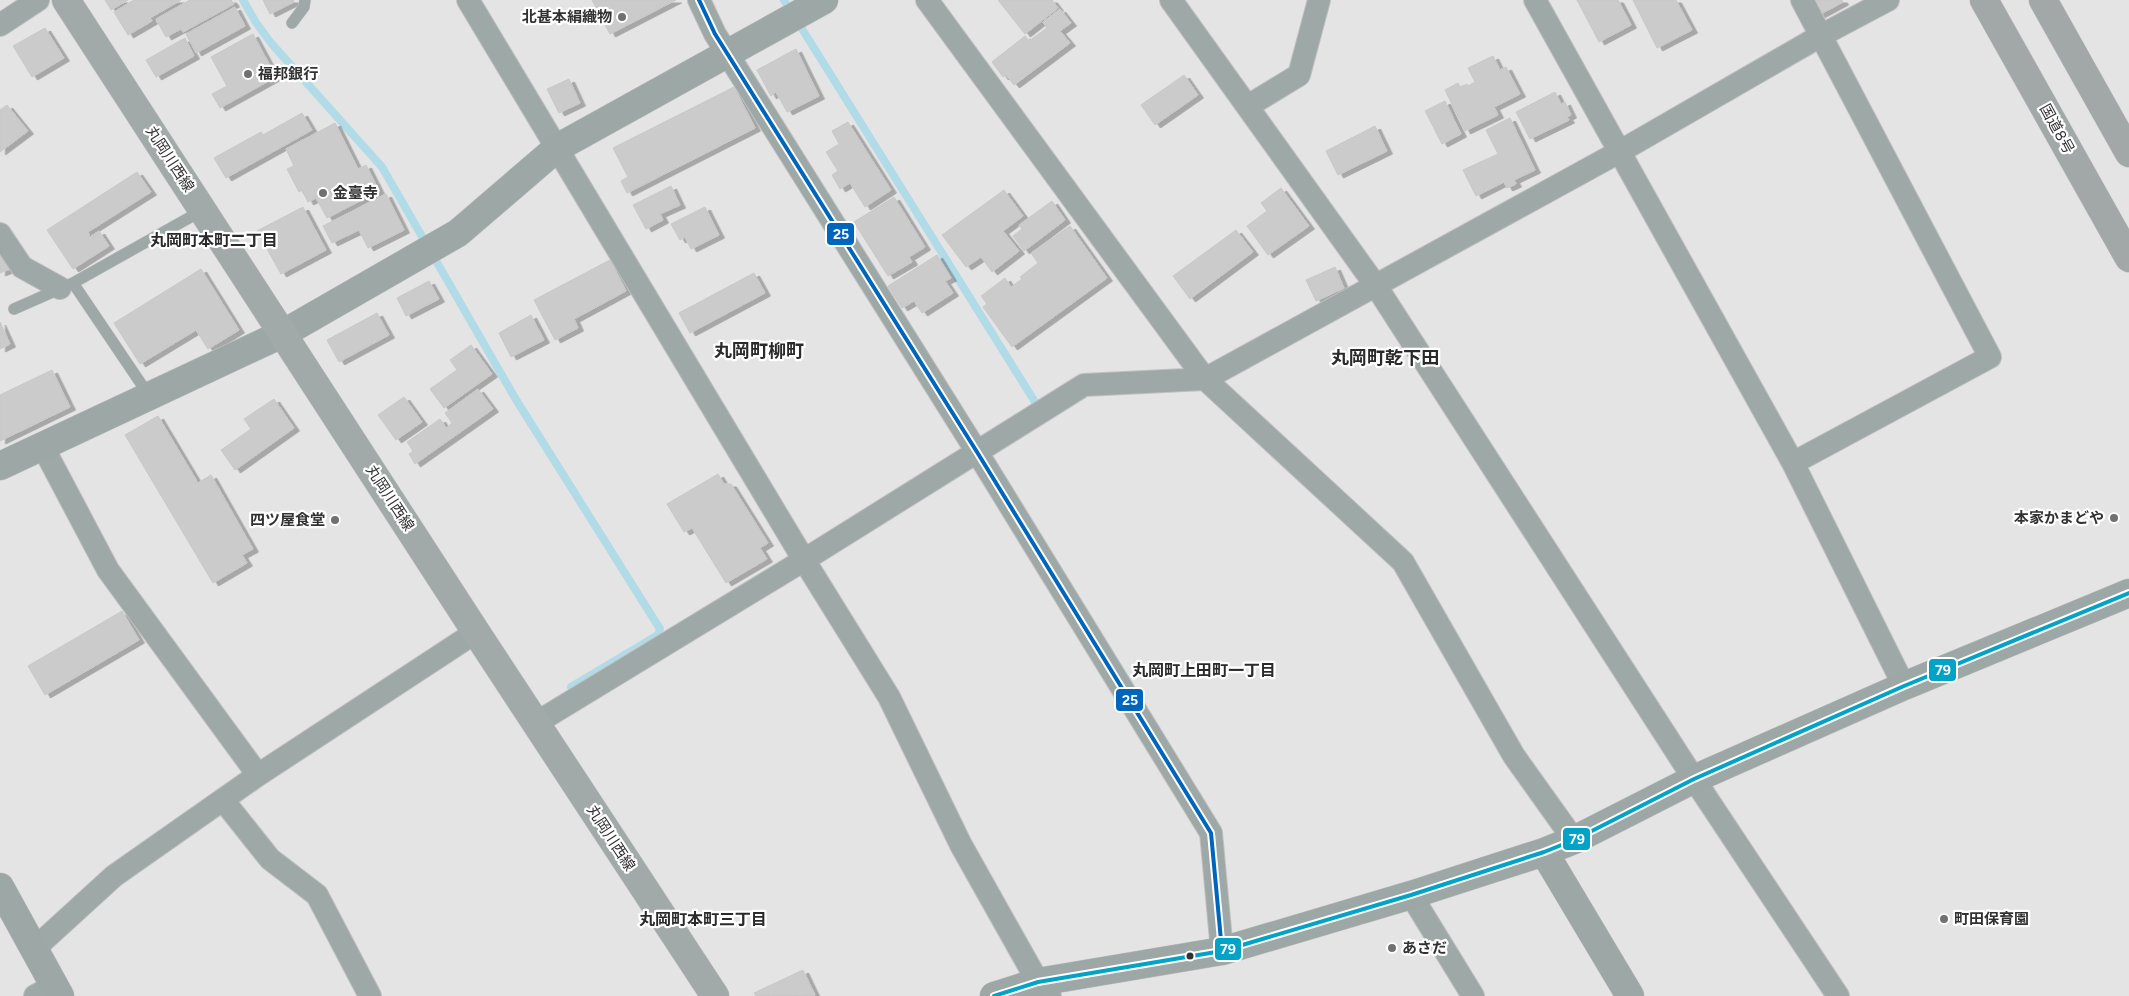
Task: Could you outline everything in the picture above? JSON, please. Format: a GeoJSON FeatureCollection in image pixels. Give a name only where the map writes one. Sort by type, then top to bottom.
{"type":"FeatureCollection","features":[{"type":"Feature","properties":{"kind":"highway","name":"国道8号"},"geometry":{"type":"LineString","coordinates":[[1984,0],[2129,258]]}},
{"type":"Feature","properties":{"kind":"highway"},"geometry":{"type":"LineString","coordinates":[[2043,0],[2129,153]]}},
{"type":"Feature","properties":{"kind":"main road","name":"丸岡川西線"},"geometry":{"type":"LineString","coordinates":[[66,0],[476,632],[715,996]]}},
{"type":"Feature","properties":{"kind":"street"},"geometry":{"type":"LineString","coordinates":[[0,26],[38,0]]}},
{"type":"Feature","properties":{"kind":"street"},"geometry":{"type":"LineString","coordinates":[[468,0],[804,560],[889,697],[961,845],[1044,989]]}},
{"type":"Feature","properties":{"kind":"street"},"geometry":{"type":"LineString","coordinates":[[699,0],[716,34],[977,452],[1211,833],[1222,951]]}},
{"type":"Feature","properties":{"kind":"street"},"geometry":{"type":"LineString","coordinates":[[0,466],[284,334],[458,234],[557,148],[824,0]]}},
{"type":"Feature","properties":{"kind":"street"},"geometry":{"type":"LineString","coordinates":[[927,0],[1205,379],[1403,562],[1514,756],[1574,840]]}},
{"type":"Feature","properties":{"kind":"street"},"geometry":{"type":"LineString","coordinates":[[1171,0],[1376,286],[1694,779],[1838,996]]}},
{"type":"Feature","properties":{"kind":"street"},"geometry":{"type":"LineString","coordinates":[[1248,106],[1299,75],[1319,0]]}},
{"type":"Feature","properties":{"kind":"street"},"geometry":{"type":"LineString","coordinates":[[1535,0],[1793,463],[1904,686]]}},
{"type":"Feature","properties":{"kind":"street"},"geometry":{"type":"LineString","coordinates":[[1793,463],[1990,357],[1802,0]]}},
{"type":"Feature","properties":{"kind":"street"},"geometry":{"type":"LineString","coordinates":[[536,723],[804,560],[1084,385],[1205,379],[1619,152],[1822,35],[1888,0]]}},
{"type":"Feature","properties":{"kind":"street"},"geometry":{"type":"LineString","coordinates":[[0,234],[22,267],[66,286]]}},
{"type":"Feature","properties":{"kind":"street"},"geometry":{"type":"LineString","coordinates":[[43,447],[108,570],[258,775]]}},
{"type":"Feature","properties":{"kind":"street"},"geometry":{"type":"LineString","coordinates":[[994,996],[1044,989],[1222,951],[1411,896],[1544,852],[1574,840],[1694,779],[1904,686],[2129,593]]}},
{"type":"Feature","properties":{"kind":"street"},"geometry":{"type":"LineString","coordinates":[[34,949],[114,876],[258,775],[476,632]]}},
{"type":"Feature","properties":{"kind":"street"},"geometry":{"type":"LineString","coordinates":[[223,800],[270,859],[317,895],[370,996]]}},
{"type":"Feature","properties":{"kind":"street"},"geometry":{"type":"LineString","coordinates":[[1544,852],[1630,996]]}},
{"type":"Feature","properties":{"kind":"street"},"geometry":{"type":"LineString","coordinates":[[0,887],[34,949],[50,992]]}},
{"type":"Feature","properties":{"kind":"street"},"geometry":{"type":"LineString","coordinates":[[1411,896],[1473,996]]}},
{"type":"Feature","properties":{"kind":"lane"},"geometry":{"type":"LineString","coordinates":[[292,23],[304,8],[305,0]]}},
{"type":"Feature","properties":{"kind":"lane"},"geometry":{"type":"LineString","coordinates":[[14,309],[66,286],[203,210]]}},
{"type":"Feature","properties":{"kind":"lane"},"geometry":{"type":"LineString","coordinates":[[66,286],[150,396]]}},
{"type":"Feature","properties":{"kind":"building"},"geometry":{"type":"Polygon","coordinates":[[[105,0],[128,0],[111,10],[105,0]]]}},
{"type":"Feature","properties":{"kind":"building"},"geometry":{"type":"Polygon","coordinates":[[[134,0],[181,0],[150,18],[152,21],[128,35],[114,12],[134,0]]]}},
{"type":"Feature","properties":{"kind":"building"},"geometry":{"type":"Polygon","coordinates":[[[190,0],[231,0],[234,4],[183,32],[181,29],[166,37],[156,19],[190,0]]]}},
{"type":"Feature","properties":{"kind":"building"},"geometry":{"type":"Polygon","coordinates":[[[263,0],[293,0],[294,2],[270,14],[263,0]]]}},
{"type":"Feature","properties":{"kind":"building","name":"北甚本絹織物"},"geometry":{"type":"Polygon","coordinates":[[[592,0],[676,0],[610,34],[592,0]]]}},
{"type":"Feature","properties":{"kind":"building"},"geometry":{"type":"Polygon","coordinates":[[[998,0],[1052,0],[1058,8],[1025,34],[998,0]]]}},
{"type":"Feature","properties":{"kind":"building"},"geometry":{"type":"Polygon","coordinates":[[[1577,0],[1618,0],[1631,25],[1599,42],[1577,0]]]}},
{"type":"Feature","properties":{"kind":"building"},"geometry":{"type":"Polygon","coordinates":[[[1633,0],[1676,0],[1692,30],[1657,48],[1633,0]]]}},
{"type":"Feature","properties":{"kind":"building"},"geometry":{"type":"Polygon","coordinates":[[[1811,0],[1842,0],[1843,2],[1819,15],[1811,0]]]}},
{"type":"Feature","properties":{"kind":"building"},"geometry":{"type":"Polygon","coordinates":[[[235,7],[245,26],[196,53],[186,34],[235,7]]]}},
{"type":"Feature","properties":{"kind":"building"},"geometry":{"type":"Polygon","coordinates":[[[1060,9],[1071,23],[1060,31],[1070,43],[1014,85],[1006,75],[1003,77],[992,62],[1025,36],[1029,41],[1047,28],[1043,22],[1060,9]]]}},
{"type":"Feature","properties":{"kind":"building"},"geometry":{"type":"Polygon","coordinates":[[[45,28],[64,58],[32,77],[13,46],[45,28]]]}},
{"type":"Feature","properties":{"kind":"building"},"geometry":{"type":"Polygon","coordinates":[[[253,34],[276,77],[220,108],[212,94],[227,86],[211,57],[253,34]]]}},
{"type":"Feature","properties":{"kind":"building"},"geometry":{"type":"Polygon","coordinates":[[[185,38],[194,56],[156,77],[146,60],[185,38]]]}},
{"type":"Feature","properties":{"kind":"building"},"geometry":{"type":"Polygon","coordinates":[[[796,49],[819,96],[787,112],[776,92],[771,96],[757,70],[796,49]]]}},
{"type":"Feature","properties":{"kind":"building"},"geometry":{"type":"Polygon","coordinates":[[[1493,56],[1500,70],[1506,67],[1520,94],[1494,107],[1498,115],[1465,131],[1445,90],[1458,83],[1460,87],[1467,84],[1468,86],[1475,82],[1468,68],[1493,56]]]}},
{"type":"Feature","properties":{"kind":"building"},"geometry":{"type":"Polygon","coordinates":[[[1184,75],[1198,95],[1155,125],[1141,105],[1184,75]]]}},
{"type":"Feature","properties":{"kind":"building"},"geometry":{"type":"Polygon","coordinates":[[[569,79],[580,103],[559,113],[547,89],[569,79]]]}},
{"type":"Feature","properties":{"kind":"building"},"geometry":{"type":"Polygon","coordinates":[[[734,87],[755,128],[627,193],[621,181],[628,177],[613,148],[734,87]]]}},
{"type":"Feature","properties":{"kind":"building"},"geometry":{"type":"Polygon","coordinates":[[[1555,92],[1561,104],[1565,102],[1571,115],[1567,117],[1569,120],[1530,139],[1516,112],[1555,92]]]}},
{"type":"Feature","properties":{"kind":"building"},"geometry":{"type":"Polygon","coordinates":[[[1445,101],[1461,134],[1442,144],[1425,111],[1445,101]]]}},
{"type":"Feature","properties":{"kind":"building"},"geometry":{"type":"Polygon","coordinates":[[[7,105],[28,131],[0,152],[0,110],[7,105]]]}},
{"type":"Feature","properties":{"kind":"building"},"geometry":{"type":"Polygon","coordinates":[[[302,113],[312,130],[226,178],[214,158],[261,132],[263,135],[302,113]]]}},
{"type":"Feature","properties":{"kind":"building"},"geometry":{"type":"Polygon","coordinates":[[[1510,118],[1535,170],[1514,180],[1516,184],[1507,188],[1504,182],[1476,196],[1463,170],[1498,154],[1486,130],[1510,118]]]}},
{"type":"Feature","properties":{"kind":"building"},"geometry":{"type":"Polygon","coordinates":[[[848,122],[891,190],[865,207],[850,183],[840,189],[832,175],[838,171],[826,152],[839,144],[832,131],[848,122]]]}},
{"type":"Feature","properties":{"kind":"building"},"geometry":{"type":"Polygon","coordinates":[[[335,123],[358,169],[366,165],[379,191],[327,218],[316,198],[308,202],[302,190],[299,192],[287,169],[294,166],[286,149],[335,123]]]}},
{"type":"Feature","properties":{"kind":"building"},"geometry":{"type":"Polygon","coordinates":[[[1375,126],[1387,151],[1338,175],[1326,151],[1375,126]]]}},
{"type":"Feature","properties":{"kind":"building"},"geometry":{"type":"Polygon","coordinates":[[[137,172],[151,192],[88,232],[90,237],[99,231],[109,246],[73,269],[47,230],[137,172]]]}},
{"type":"Feature","properties":{"kind":"building"},"geometry":{"type":"Polygon","coordinates":[[[671,186],[680,205],[660,214],[663,220],[646,229],[633,205],[671,186]]]}},
{"type":"Feature","properties":{"kind":"building"},"geometry":{"type":"Polygon","coordinates":[[[1281,188],[1309,226],[1268,255],[1247,226],[1267,211],[1261,203],[1281,188]]]}},
{"type":"Feature","properties":{"kind":"building"},"geometry":{"type":"Polygon","coordinates":[[[1004,190],[1023,216],[1003,231],[1019,251],[992,272],[981,257],[966,267],[942,235],[1004,190]]]}},
{"type":"Feature","properties":{"kind":"building"},"geometry":{"type":"Polygon","coordinates":[[[386,194],[404,230],[368,248],[359,230],[332,243],[323,226],[386,194]]]}},
{"type":"Feature","properties":{"kind":"building"},"geometry":{"type":"Polygon","coordinates":[[[894,197],[925,247],[909,257],[912,262],[888,276],[854,222],[894,197]]]}},
{"type":"Feature","properties":{"kind":"building"},"geometry":{"type":"Polygon","coordinates":[[[1052,201],[1065,220],[1024,251],[1013,236],[1022,229],[1019,225],[1052,201]]]}},
{"type":"Feature","properties":{"kind":"building"},"geometry":{"type":"Polygon","coordinates":[[[303,207],[326,250],[281,274],[257,231],[303,207]]]}},
{"type":"Feature","properties":{"kind":"building"},"geometry":{"type":"Polygon","coordinates":[[[705,207],[719,235],[691,249],[685,237],[680,240],[671,224],[705,207]]]}},
{"type":"Feature","properties":{"kind":"building"},"geometry":{"type":"Polygon","coordinates":[[[1070,226],[1107,278],[1012,347],[983,307],[987,304],[981,296],[1005,278],[1011,287],[1022,279],[1020,277],[1038,263],[1031,253],[1070,226]]]}},
{"type":"Feature","properties":{"kind":"building"},"geometry":{"type":"Polygon","coordinates":[[[1236,230],[1253,252],[1190,299],[1173,276],[1236,230]]]}},
{"type":"Feature","properties":{"kind":"building"},"geometry":{"type":"Polygon","coordinates":[[[0,248],[10,269],[0,273],[0,248]]]}},
{"type":"Feature","properties":{"kind":"building"},"geometry":{"type":"Polygon","coordinates":[[[937,255],[951,278],[945,281],[953,293],[922,313],[914,301],[902,308],[888,286],[937,255]]]}},
{"type":"Feature","properties":{"kind":"building"},"geometry":{"type":"Polygon","coordinates":[[[610,260],[626,291],[574,319],[578,328],[555,340],[534,300],[610,260]]]}},
{"type":"Feature","properties":{"kind":"building"},"geometry":{"type":"Polygon","coordinates":[[[1335,267],[1344,288],[1316,301],[1306,280],[1335,267]]]}},
{"type":"Feature","properties":{"kind":"building"},"geometry":{"type":"Polygon","coordinates":[[[201,269],[239,330],[208,349],[196,330],[140,364],[114,323],[201,269]]]}},
{"type":"Feature","properties":{"kind":"building"},"geometry":{"type":"Polygon","coordinates":[[[754,273],[765,293],[690,333],[679,313],[754,273]]]}},
{"type":"Feature","properties":{"kind":"building"},"geometry":{"type":"Polygon","coordinates":[[[429,281],[439,299],[406,316],[397,298],[429,281]]]}},
{"type":"Feature","properties":{"kind":"building"},"geometry":{"type":"Polygon","coordinates":[[[377,313],[389,335],[339,362],[327,340],[377,313]]]}},
{"type":"Feature","properties":{"kind":"building"},"geometry":{"type":"Polygon","coordinates":[[[531,315],[544,340],[511,357],[499,333],[531,315]]]}},
{"type":"Feature","properties":{"kind":"building"},"geometry":{"type":"Polygon","coordinates":[[[0,322],[10,344],[0,349],[0,322]]]}},
{"type":"Feature","properties":{"kind":"building"},"geometry":{"type":"Polygon","coordinates":[[[471,345],[492,374],[444,408],[430,389],[457,370],[450,360],[471,345]]]}},
{"type":"Feature","properties":{"kind":"building"},"geometry":{"type":"Polygon","coordinates":[[[52,370],[70,407],[0,441],[0,395],[52,370]]]}},
{"type":"Feature","properties":{"kind":"building"},"geometry":{"type":"Polygon","coordinates":[[[478,389],[493,409],[415,464],[409,454],[413,451],[407,442],[440,419],[446,428],[452,423],[445,413],[478,389]]]}},
{"type":"Feature","properties":{"kind":"building"},"geometry":{"type":"Polygon","coordinates":[[[404,397],[422,422],[396,440],[378,415],[404,397]]]}},
{"type":"Feature","properties":{"kind":"building"},"geometry":{"type":"Polygon","coordinates":[[[274,399],[294,428],[235,470],[221,450],[251,429],[244,419],[274,399]]]}},
{"type":"Feature","properties":{"kind":"building"},"geometry":{"type":"Polygon","coordinates":[[[158,416],[198,483],[211,475],[253,549],[242,555],[247,563],[213,583],[125,435],[158,416]]]}},
{"type":"Feature","properties":{"kind":"building"},"geometry":{"type":"Polygon","coordinates":[[[718,474],[724,484],[731,484],[768,543],[760,548],[767,559],[726,583],[692,528],[684,532],[667,504],[718,474]]]}},
{"type":"Feature","properties":{"kind":"building"},"geometry":{"type":"Polygon","coordinates":[[[122,611],[139,640],[45,695],[28,666],[122,611]]]}},
{"type":"Feature","properties":{"kind":"building"},"geometry":{"type":"Polygon","coordinates":[[[803,970],[815,995],[756,996],[754,993],[803,970]]]}},
{"type":"Feature","properties":{"kind":"waterway"},"geometry":{"type":"LineString","coordinates":[[243,0],[271,43],[382,167],[515,398],[660,629],[658,635],[571,687]]}},
{"type":"Feature","properties":{"kind":"waterway"},"geometry":{"type":"LineString","coordinates":[[784,0],[1035,402]]}},
{"type":"Feature","properties":{"kind":"transit line","name":"25"},"geometry":{"type":"LineString","coordinates":[[699,0],[715,34],[977,452],[1211,833],[1222,951]]}},
{"type":"Feature","properties":{"kind":"transit line","name":"79"},"geometry":{"type":"LineString","coordinates":[[994,996],[1038,982],[1222,951],[1411,895],[1544,852],[1574,840],[1694,779],[1904,686],[2129,593]]}},
{"type":"Feature","properties":{"kind":"place","name":"北甚本絹織物"},"geometry":{"type":"Point","coordinates":[622,17]}},
{"type":"Feature","properties":{"kind":"place","name":"福邦銀行"},"geometry":{"type":"Point","coordinates":[248,74]}},
{"type":"Feature","properties":{"kind":"place","name":"金臺寺"},"geometry":{"type":"Point","coordinates":[323,193]}},
{"type":"Feature","properties":{"kind":"place","name":"本家かまどや"},"geometry":{"type":"Point","coordinates":[2114,518]}},
{"type":"Feature","properties":{"kind":"place","name":"四ツ屋食堂"},"geometry":{"type":"Point","coordinates":[335,520]}},
{"type":"Feature","properties":{"kind":"place","name":"町田保育園"},"geometry":{"type":"Point","coordinates":[1944,919]}},
{"type":"Feature","properties":{"kind":"place","name":"あさだ"},"geometry":{"type":"Point","coordinates":[1392,948]}},
{"type":"Feature","properties":{"kind":"district","name":"丸岡町本町二丁目"},"geometry":{"type":"Point","coordinates":[214,240]}},
{"type":"Feature","properties":{"kind":"district","name":"丸岡町柳町"},"geometry":{"type":"Point","coordinates":[759,351]}},
{"type":"Feature","properties":{"kind":"district","name":"丸岡町乾下田"},"geometry":{"type":"Point","coordinates":[1385,358]}},
{"type":"Feature","properties":{"kind":"district","name":"丸岡町上田町一丁目"},"geometry":{"type":"Point","coordinates":[1204,670]}},
{"type":"Feature","properties":{"kind":"district","name":"丸岡町本町三丁目"},"geometry":{"type":"Point","coordinates":[703,919]}}]}
